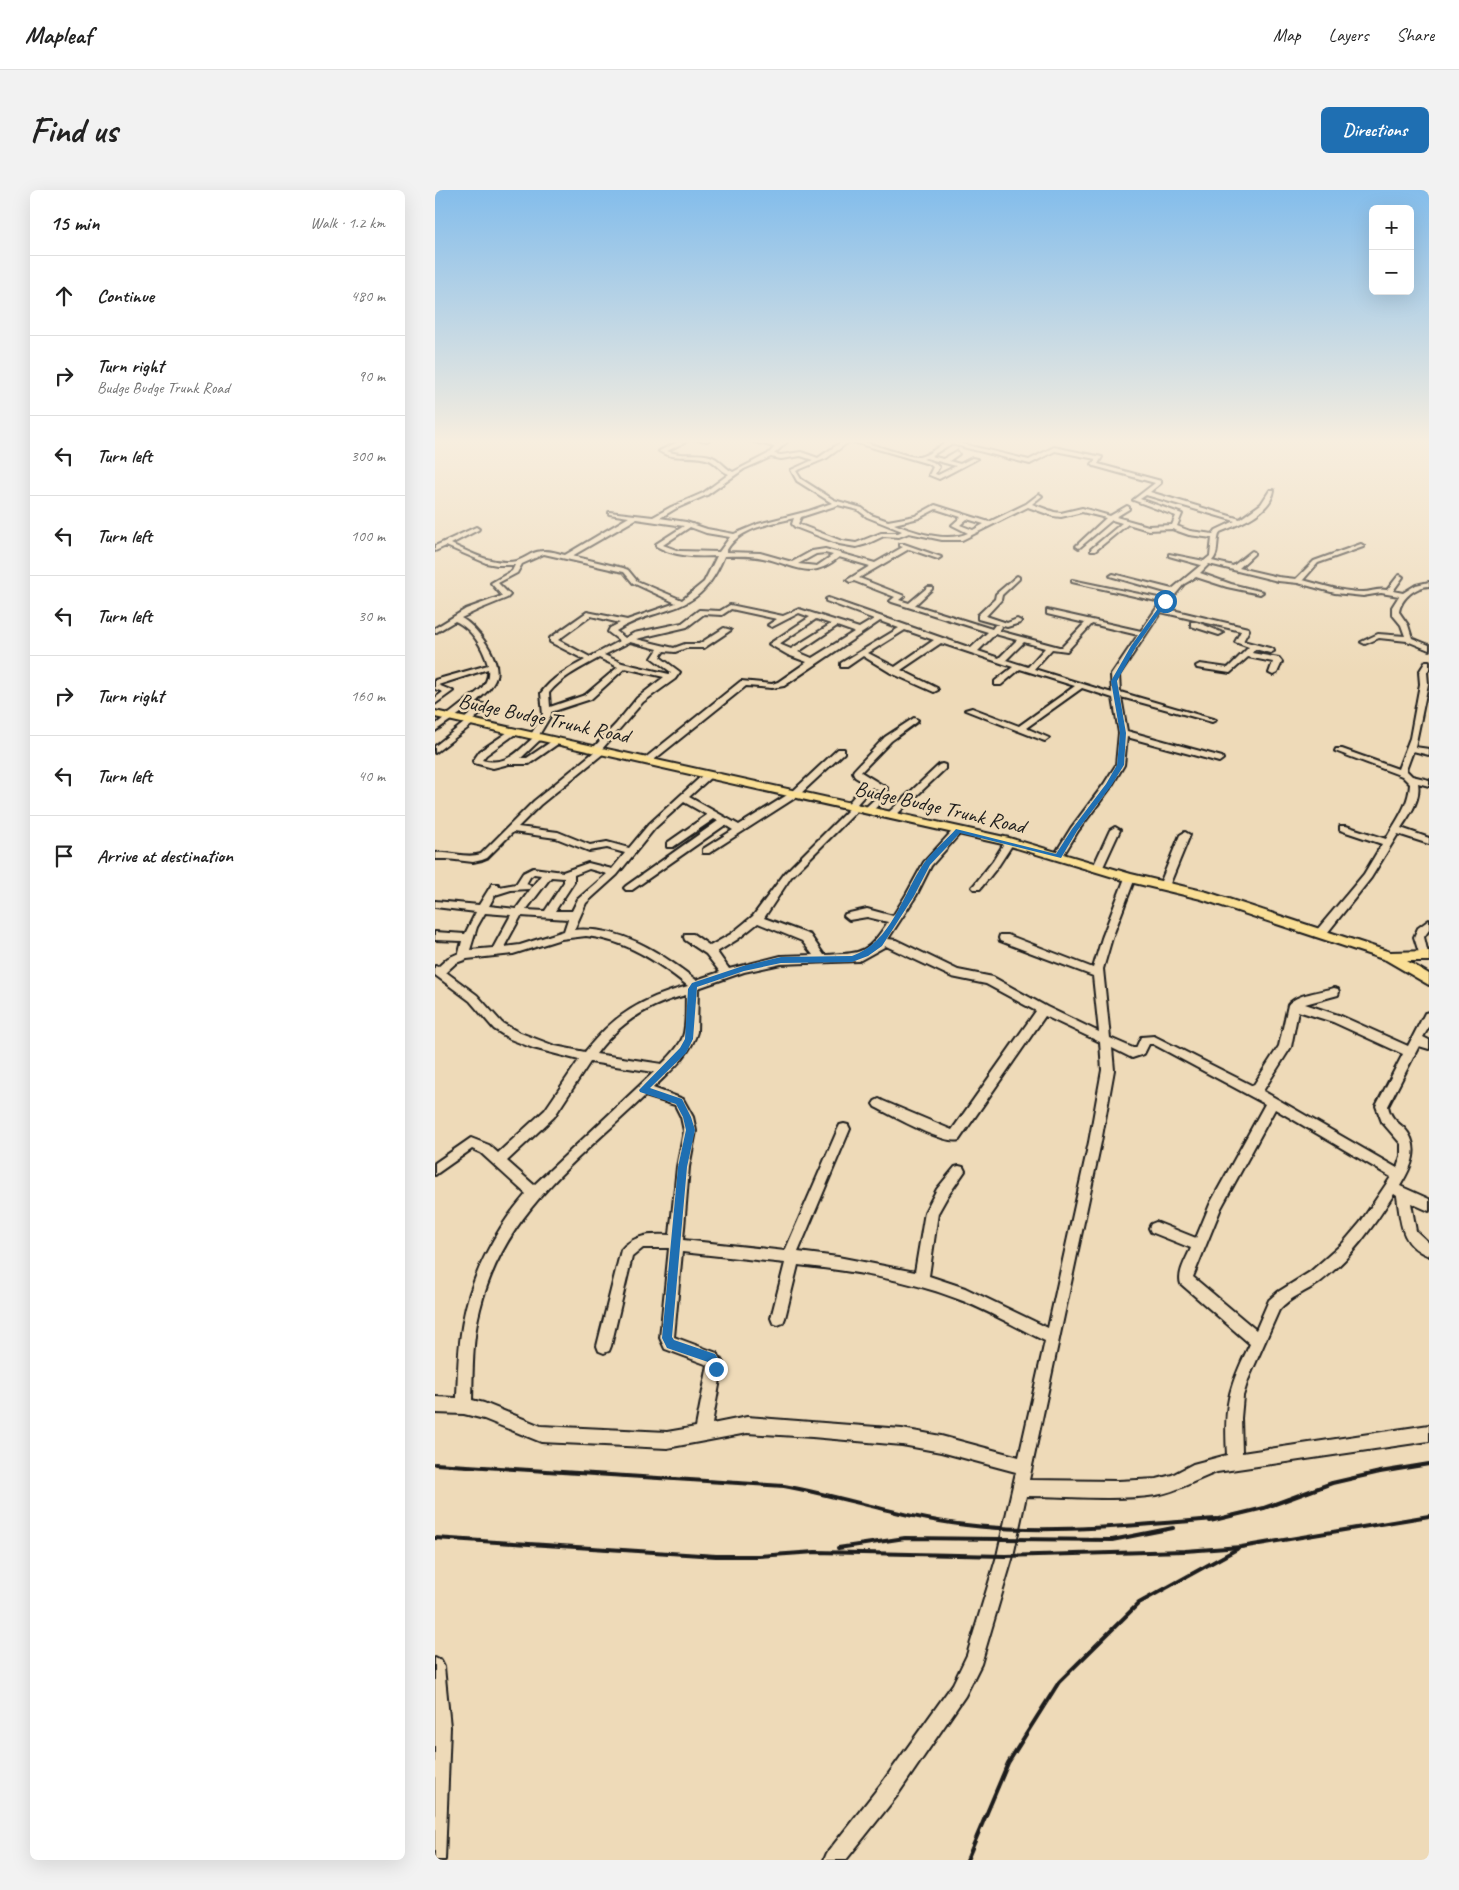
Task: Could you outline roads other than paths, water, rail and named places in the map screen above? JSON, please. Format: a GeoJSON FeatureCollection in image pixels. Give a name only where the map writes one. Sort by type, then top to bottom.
{"type":"FeatureCollection","features":[{"type":"Feature","properties":{"kind":"main road","name":"Budge Budge Trunk Road"},"geometry":{"type":"LineString","coordinates":[[435,714],[1009,842],[1130,878],[1203,895],[1390,957],[1427,956]]}},
{"type":"Feature","properties":{"kind":"main road"},"geometry":{"type":"LineString","coordinates":[[1427,956],[1427,979]]}},
{"type":"Feature","properties":{"kind":"main road"},"geometry":{"type":"LineString","coordinates":[[1390,957],[1427,979]]}},
{"type":"Feature","properties":{"kind":"street"},"geometry":{"type":"LineString","coordinates":[[566,557],[634,517],[689,525],[706,531],[736,536]]}},
{"type":"Feature","properties":{"kind":"street"},"geometry":{"type":"LineString","coordinates":[[653,520],[658,517]]}},
{"type":"Feature","properties":{"kind":"street"},"geometry":{"type":"LineString","coordinates":[[727,630],[701,646],[685,646],[675,650],[626,640],[612,631],[628,622],[683,602],[707,583],[729,540],[769,521],[793,517]]}},
{"type":"Feature","properties":{"kind":"street"},"geometry":{"type":"LineString","coordinates":[[798,517],[795,524],[797,526],[841,543],[861,544],[883,534],[899,535],[908,531]]}},
{"type":"Feature","properties":{"kind":"street"},"geometry":{"type":"LineString","coordinates":[[872,517],[908,531],[952,539],[962,538],[1004,517]]}},
{"type":"Feature","properties":{"kind":"street"},"geometry":{"type":"LineString","coordinates":[[889,523],[915,517]]}},
{"type":"Feature","properties":{"kind":"street"},"geometry":{"type":"LineString","coordinates":[[966,517],[955,525],[972,532]]}},
{"type":"Feature","properties":{"kind":"street"},"geometry":{"type":"LineString","coordinates":[[970,517],[990,524]]}},
{"type":"Feature","properties":{"kind":"street"},"geometry":{"type":"LineString","coordinates":[[1102,517],[1150,528],[1174,527],[1193,534],[1215,536]]}},
{"type":"Feature","properties":{"kind":"street"},"geometry":{"type":"LineString","coordinates":[[1079,546],[1112,517]]}},
{"type":"Feature","properties":{"kind":"street"},"geometry":{"type":"LineString","coordinates":[[1174,527],[1179,517]]}},
{"type":"Feature","properties":{"kind":"street"},"geometry":{"type":"LineString","coordinates":[[1226,517],[1240,521]]}},
{"type":"Feature","properties":{"kind":"street"},"geometry":{"type":"LineString","coordinates":[[1058,857],[1074,830],[1108,785],[1120,765],[1123,733],[1114,681],[1115,675],[1144,631],[1174,592],[1195,574],[1215,552],[1215,536],[1219,530],[1249,517]]}},
{"type":"Feature","properties":{"kind":"street"},"geometry":{"type":"LineString","coordinates":[[1093,550],[1126,523]]}},
{"type":"Feature","properties":{"kind":"street"},"geometry":{"type":"LineString","coordinates":[[689,525],[658,545],[684,553],[757,555],[818,568],[838,554]]}},
{"type":"Feature","properties":{"kind":"street"},"geometry":{"type":"LineString","coordinates":[[435,549],[476,529]]}},
{"type":"Feature","properties":{"kind":"street"},"geometry":{"type":"LineString","coordinates":[[877,537],[938,557]]}},
{"type":"Feature","properties":{"kind":"street"},"geometry":{"type":"LineString","coordinates":[[446,544],[481,560],[501,563],[519,563],[540,552],[626,571],[635,582],[683,602]]}},
{"type":"Feature","properties":{"kind":"street"},"geometry":{"type":"LineString","coordinates":[[1298,581],[1316,562],[1361,546]]}},
{"type":"Feature","properties":{"kind":"street"},"geometry":{"type":"LineString","coordinates":[[908,547],[851,579],[900,596],[894,601],[1050,647],[1064,648],[1091,622]]}},
{"type":"Feature","properties":{"kind":"street"},"geometry":{"type":"LineString","coordinates":[[793,564],[818,552],[838,554],[874,565]]}},
{"type":"Feature","properties":{"kind":"street"},"geometry":{"type":"LineString","coordinates":[[1235,568],[1252,553]]}},
{"type":"Feature","properties":{"kind":"street"},"geometry":{"type":"LineString","coordinates":[[1171,554],[1278,579],[1298,581],[1312,588],[1355,594],[1381,591],[1404,595]]}},
{"type":"Feature","properties":{"kind":"street"},"geometry":{"type":"LineString","coordinates":[[435,631],[439,625],[486,602],[505,597],[494,583],[515,572],[519,563]]}},
{"type":"Feature","properties":{"kind":"street"},"geometry":{"type":"LineString","coordinates":[[1195,574],[1229,586],[1260,592]]}},
{"type":"Feature","properties":{"kind":"street"},"geometry":{"type":"LineString","coordinates":[[1113,576],[1174,592]]}},
{"type":"Feature","properties":{"kind":"street"},"geometry":{"type":"LineString","coordinates":[[1389,592],[1400,576]]}},
{"type":"Feature","properties":{"kind":"street"},"geometry":{"type":"LineString","coordinates":[[1017,578],[998,595],[999,599],[981,617],[1009,625],[1017,621]]}},
{"type":"Feature","properties":{"kind":"street"},"geometry":{"type":"LineString","coordinates":[[1074,581],[1161,608],[1245,630],[1239,642],[1270,651]]}},
{"type":"Feature","properties":{"kind":"street"},"geometry":{"type":"LineString","coordinates":[[1409,639],[1404,624],[1396,615],[1395,610],[1404,595],[1422,584],[1429,584]]}},
{"type":"Feature","properties":{"kind":"street"},"geometry":{"type":"LineString","coordinates":[[910,606],[930,588]]}},
{"type":"Feature","properties":{"kind":"street"},"geometry":{"type":"LineString","coordinates":[[828,600],[1000,661],[1080,686],[1212,720]]}},
{"type":"Feature","properties":{"kind":"street"},"geometry":{"type":"LineString","coordinates":[[513,761],[527,735],[547,715],[545,693],[547,689],[565,674],[626,640],[651,630],[684,624],[702,612],[722,613],[731,607],[783,618],[820,634]]}},
{"type":"Feature","properties":{"kind":"street"},"geometry":{"type":"LineString","coordinates":[[1161,608],[1193,624],[1219,633]]}},
{"type":"Feature","properties":{"kind":"street"},"geometry":{"type":"LineString","coordinates":[[1052,609],[1144,631],[1091,622],[1052,609]]}},
{"type":"Feature","properties":{"kind":"street"},"geometry":{"type":"LineString","coordinates":[[771,625],[797,611],[859,631]]}},
{"type":"Feature","properties":{"kind":"street"},"geometry":{"type":"LineString","coordinates":[[628,622],[590,614],[554,638],[553,641],[593,658],[672,676]]}},
{"type":"Feature","properties":{"kind":"street"},"geometry":{"type":"LineString","coordinates":[[813,662],[773,644],[816,616]]}},
{"type":"Feature","properties":{"kind":"street"},"geometry":{"type":"LineString","coordinates":[[435,729],[469,702],[489,684],[492,678],[491,666],[484,645],[467,623],[455,618]]}},
{"type":"Feature","properties":{"kind":"street"},"geometry":{"type":"LineString","coordinates":[[647,761],[744,683],[772,686],[781,684],[880,618]]}},
{"type":"Feature","properties":{"kind":"street"},"geometry":{"type":"LineString","coordinates":[[791,653],[837,623]]}},
{"type":"Feature","properties":{"kind":"street"},"geometry":{"type":"LineString","coordinates":[[972,652],[1002,624]]}},
{"type":"Feature","properties":{"kind":"street"},"geometry":{"type":"LineString","coordinates":[[844,664],[905,627]]}},
{"type":"Feature","properties":{"kind":"street"},"geometry":{"type":"LineString","coordinates":[[1365,642],[1375,636],[1409,639],[1429,648]]}},
{"type":"Feature","properties":{"kind":"street"},"geometry":{"type":"LineString","coordinates":[[894,671],[940,640]]}},
{"type":"Feature","properties":{"kind":"street"},"geometry":{"type":"LineString","coordinates":[[1000,661],[1023,640]]}},
{"type":"Feature","properties":{"kind":"street"},"geometry":{"type":"LineString","coordinates":[[1200,666],[1230,671],[1253,646]]}},
{"type":"Feature","properties":{"kind":"street"},"geometry":{"type":"LineString","coordinates":[[1029,670],[1050,647]]}},
{"type":"Feature","properties":{"kind":"street"},"geometry":{"type":"LineString","coordinates":[[435,856],[481,858],[537,803],[599,750],[640,700],[675,674],[676,670],[657,658],[664,649]]}},
{"type":"Feature","properties":{"kind":"street"},"geometry":{"type":"LineString","coordinates":[[862,653],[934,690]]}},
{"type":"Feature","properties":{"kind":"street"},"geometry":{"type":"LineString","coordinates":[[1247,654],[1276,660],[1278,662],[1273,673]]}},
{"type":"Feature","properties":{"kind":"street"},"geometry":{"type":"LineString","coordinates":[[1406,775],[1410,748],[1425,684],[1423,672],[1429,663]]}},
{"type":"Feature","properties":{"kind":"street"},"geometry":{"type":"LineString","coordinates":[[435,685],[491,666]]}},
{"type":"Feature","properties":{"kind":"street"},"geometry":{"type":"LineString","coordinates":[[547,710],[588,698],[623,666]]}},
{"type":"Feature","properties":{"kind":"street"},"geometry":{"type":"LineString","coordinates":[[998,683],[1019,666]]}},
{"type":"Feature","properties":{"kind":"street"},"geometry":{"type":"LineString","coordinates":[[435,685],[449,691],[435,702]]}},
{"type":"Feature","properties":{"kind":"street"},"geometry":{"type":"LineString","coordinates":[[1021,728],[1080,686]]}},
{"type":"Feature","properties":{"kind":"street"},"geometry":{"type":"LineString","coordinates":[[435,750],[469,722],[483,706],[469,702]]}},
{"type":"Feature","properties":{"kind":"street"},"geometry":{"type":"LineString","coordinates":[[969,710],[1045,738]]}},
{"type":"Feature","properties":{"kind":"street"},"geometry":{"type":"LineString","coordinates":[[868,810],[884,793],[881,787],[858,775],[857,772],[888,739],[914,720]]}},
{"type":"Feature","properties":{"kind":"street"},"geometry":{"type":"LineString","coordinates":[[1123,733],[1219,759]]}},
{"type":"Feature","properties":{"kind":"street"},"geometry":{"type":"LineString","coordinates":[[527,735],[478,758],[477,761],[493,765],[533,760],[558,741]]}},
{"type":"Feature","properties":{"kind":"street"},"geometry":{"type":"LineString","coordinates":[[1410,748],[1429,752]]}},
{"type":"Feature","properties":{"kind":"street"},"geometry":{"type":"LineString","coordinates":[[706,851],[795,794],[841,751]]}},
{"type":"Feature","properties":{"kind":"street"},"geometry":{"type":"LineString","coordinates":[[1339,751],[1429,783]]}},
{"type":"Feature","properties":{"kind":"street"},"geometry":{"type":"LineString","coordinates":[[891,815],[942,767]]}},
{"type":"Feature","properties":{"kind":"street"},"geometry":{"type":"LineString","coordinates":[[568,934],[575,915],[586,897],[614,873],[652,826],[708,775]]}},
{"type":"Feature","properties":{"kind":"street"},"geometry":{"type":"LineString","coordinates":[[1320,934],[1368,876],[1411,806],[1414,784],[1406,775]]}},
{"type":"Feature","properties":{"kind":"street"},"geometry":{"type":"LineString","coordinates":[[710,951],[737,936],[757,919],[771,903],[787,877],[825,841],[854,807],[871,782]]}},
{"type":"Feature","properties":{"kind":"street"},"geometry":{"type":"LineString","coordinates":[[683,798],[739,829]]}},
{"type":"Feature","properties":{"kind":"street"},"geometry":{"type":"LineString","coordinates":[[671,846],[714,815]]}},
{"type":"Feature","properties":{"kind":"street"},"geometry":{"type":"LineString","coordinates":[[629,888],[724,821]]}},
{"type":"Feature","properties":{"kind":"street"},"geometry":{"type":"LineString","coordinates":[[1343,828],[1389,843]]}},
{"type":"Feature","properties":{"kind":"street"},"geometry":{"type":"LineString","coordinates":[[511,829],[558,835],[589,848],[607,845],[631,852]]}},
{"type":"Feature","properties":{"kind":"street"},"geometry":{"type":"LineString","coordinates":[[879,944],[920,880],[927,864],[958,830]]}},
{"type":"Feature","properties":{"kind":"street"},"geometry":{"type":"LineString","coordinates":[[1098,867],[1115,830]]}},
{"type":"Feature","properties":{"kind":"street"},"geometry":{"type":"LineString","coordinates":[[1397,830],[1429,841]]}},
{"type":"Feature","properties":{"kind":"street"},"geometry":{"type":"LineString","coordinates":[[1164,886],[1185,835]]}},
{"type":"Feature","properties":{"kind":"street"},"geometry":{"type":"LineString","coordinates":[[977,887],[996,863],[1009,842]]}},
{"type":"Feature","properties":{"kind":"street"},"geometry":{"type":"LineString","coordinates":[[519,887],[528,873],[533,871],[569,874],[588,866],[614,873]]}},
{"type":"Feature","properties":{"kind":"street"},"geometry":{"type":"LineString","coordinates":[[496,953],[512,921],[548,873]]}},
{"type":"Feature","properties":{"kind":"street"},"geometry":{"type":"LineString","coordinates":[[548,915],[569,882],[569,874]]}},
{"type":"Feature","properties":{"kind":"street"},"geometry":{"type":"LineString","coordinates":[[834,1860],[889,1790],[959,1690],[975,1658],[1005,1556],[1108,1070],[1098,969],[1107,938],[1130,878]]}},
{"type":"Feature","properties":{"kind":"street"},"geometry":{"type":"LineString","coordinates":[[463,956],[481,910],[493,890],[519,887],[536,890]]}},
{"type":"Feature","properties":{"kind":"street"},"geometry":{"type":"LineString","coordinates":[[435,904],[519,913],[575,915]]}},
{"type":"Feature","properties":{"kind":"street"},"geometry":{"type":"LineString","coordinates":[[849,916],[867,914],[895,920]]}},
{"type":"Feature","properties":{"kind":"street"},"geometry":{"type":"LineString","coordinates":[[757,919],[806,938],[822,958]]}},
{"type":"Feature","properties":{"kind":"street"},"geometry":{"type":"LineString","coordinates":[[1427,956],[1419,937],[1429,924]]}},
{"type":"Feature","properties":{"kind":"street"},"geometry":{"type":"LineString","coordinates":[[664,1069],[587,1058],[527,1041],[508,1033],[495,1024],[478,1002],[437,971],[453,960],[463,956],[496,953],[568,934],[588,932],[602,933],[620,939],[670,965],[693,987]]}},
{"type":"Feature","properties":{"kind":"street"},"geometry":{"type":"LineString","coordinates":[[435,936],[469,938]]}},
{"type":"Feature","properties":{"kind":"street"},"geometry":{"type":"LineString","coordinates":[[689,937],[710,951],[727,974]]}},
{"type":"Feature","properties":{"kind":"street"},"geometry":{"type":"LineString","coordinates":[[1004,938],[1052,958],[1099,974]]}},
{"type":"Feature","properties":{"kind":"street"},"geometry":{"type":"LineString","coordinates":[[498,1161],[555,1106],[587,1058],[613,1026],[639,1006],[727,974],[781,960],[859,957],[884,942],[892,943],[956,974],[989,980],[1043,1010],[1132,1053],[1140,1051],[1145,1040],[1154,1040],[1210,1066],[1400,1176]]}},
{"type":"Feature","properties":{"kind":"street"},"geometry":{"type":"LineString","coordinates":[[464,1406],[473,1310],[481,1286],[505,1236],[534,1193],[683,1050],[689,1039],[693,987]]}},
{"type":"Feature","properties":{"kind":"street"},"geometry":{"type":"LineString","coordinates":[[1294,1005],[1334,992]]}},
{"type":"Feature","properties":{"kind":"street"},"geometry":{"type":"LineString","coordinates":[[1255,1093],[1285,1047],[1294,1005]]}},
{"type":"Feature","properties":{"kind":"street"},"geometry":{"type":"LineString","coordinates":[[1294,1005],[1337,1019],[1410,1052]]}},
{"type":"Feature","properties":{"kind":"street"},"geometry":{"type":"LineString","coordinates":[[879,1104],[946,1135],[955,1136],[1043,1010]]}},
{"type":"Feature","properties":{"kind":"street"},"geometry":{"type":"LineString","coordinates":[[1235,1461],[1233,1435],[1234,1403],[1244,1372],[1275,1304],[1285,1295],[1313,1278],[1351,1247],[1397,1190],[1406,1161],[1408,1145],[1405,1138],[1385,1118],[1383,1106],[1410,1052],[1423,1042],[1429,1016]]}},
{"type":"Feature","properties":{"kind":"street"},"geometry":{"type":"LineString","coordinates":[[643,1090],[679,1102],[687,1117],[690,1130],[683,1167],[667,1338],[670,1344],[712,1358],[715,1363],[702,1434]]}},
{"type":"Feature","properties":{"kind":"street"},"geometry":{"type":"LineString","coordinates":[[1258,1341],[1186,1279],[1216,1206],[1272,1103]]}},
{"type":"Feature","properties":{"kind":"street"},"geometry":{"type":"LineString","coordinates":[[778,1318],[791,1258],[844,1129]]}},
{"type":"Feature","properties":{"kind":"street"},"geometry":{"type":"LineString","coordinates":[[435,1170],[471,1143],[485,1149],[534,1193]]}},
{"type":"Feature","properties":{"kind":"street"},"geometry":{"type":"LineString","coordinates":[[921,1280],[932,1212],[942,1193],[959,1171]]}},
{"type":"Feature","properties":{"kind":"street"},"geometry":{"type":"LineString","coordinates":[[1397,1190],[1429,1205]]}},
{"type":"Feature","properties":{"kind":"street"},"geometry":{"type":"LineString","coordinates":[[1397,1190],[1411,1238],[1420,1246],[1429,1250]]}},
{"type":"Feature","properties":{"kind":"street"},"geometry":{"type":"LineString","coordinates":[[1156,1228],[1199,1245]]}},
{"type":"Feature","properties":{"kind":"street"},"geometry":{"type":"LineString","coordinates":[[604,1346],[626,1254],[631,1246],[647,1240],[838,1263],[921,1280],[960,1293],[1052,1337]]}},
{"type":"Feature","properties":{"kind":"street"},"geometry":{"type":"LineString","coordinates":[[435,1405],[464,1406],[484,1411],[541,1434],[667,1440],[747,1425],[902,1437],[941,1444],[1024,1466]]}},
{"type":"Feature","properties":{"kind":"street"},"geometry":{"type":"LineString","coordinates":[[1019,1488],[1118,1489],[1157,1487],[1175,1482],[1193,1472],[1217,1464],[1429,1432]]}},
{"type":"Feature","properties":{"kind":"street"},"geometry":{"type":"LineString","coordinates":[[435,1667],[441,1727],[435,1860]]}},
{"type":"Feature","properties":{"kind":"railway"},"geometry":{"type":"LineString","coordinates":[[435,1464],[784,1486],[920,1518],[997,1528],[1091,1528],[1216,1519]]}},
{"type":"Feature","properties":{"kind":"railway"},"geometry":{"type":"LineString","coordinates":[[1210,1521],[1264,1508],[1332,1483],[1380,1472],[1429,1464]]}},
{"type":"Feature","properties":{"kind":"railway"},"geometry":{"type":"LineString","coordinates":[[435,1538],[716,1556],[759,1556],[815,1552],[1005,1556],[1185,1551],[1241,1547],[1429,1516]]}},
{"type":"Feature","properties":{"kind":"railway"},"geometry":{"type":"LineString","coordinates":[[838,1548],[905,1538],[1112,1540],[1173,1528]]}},
{"type":"Feature","properties":{"kind":"railway"},"geometry":{"type":"LineString","coordinates":[[967,1860],[1008,1763],[1059,1682],[1139,1603],[1237,1549]]}}]}
